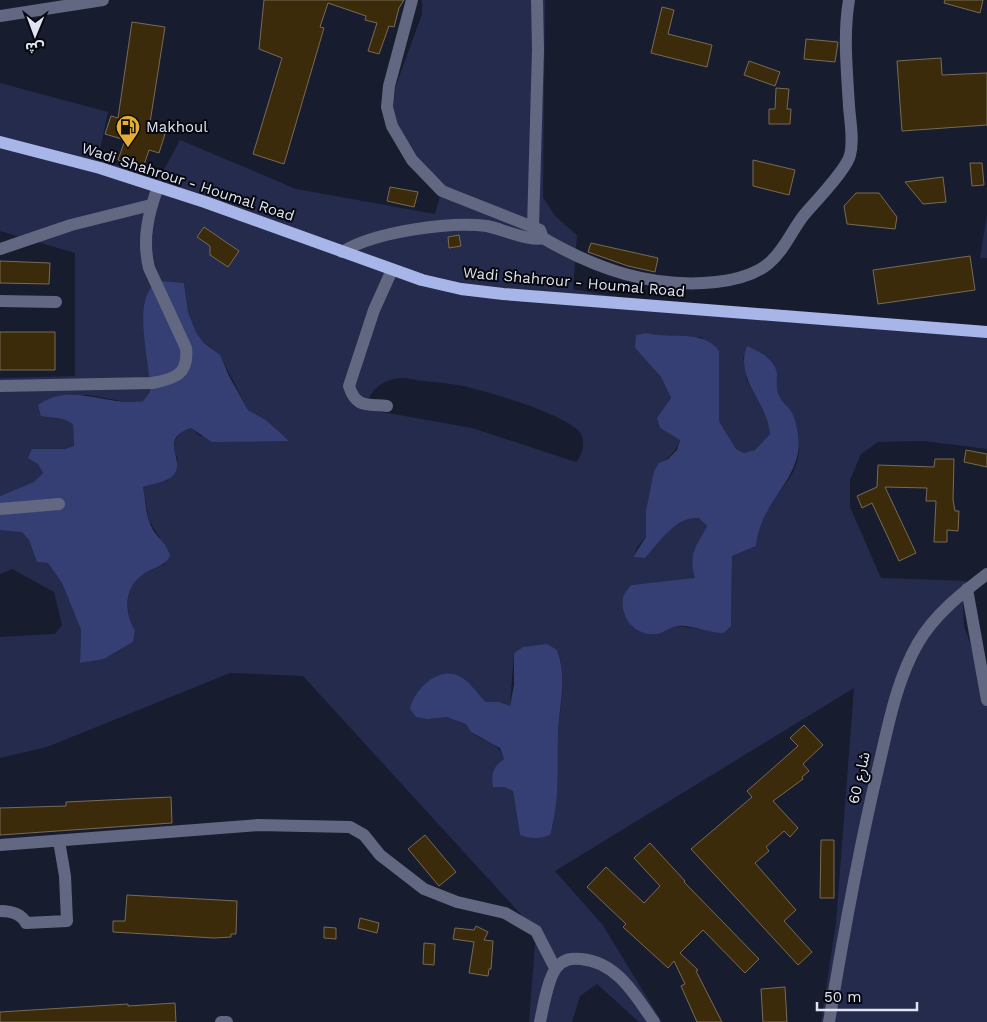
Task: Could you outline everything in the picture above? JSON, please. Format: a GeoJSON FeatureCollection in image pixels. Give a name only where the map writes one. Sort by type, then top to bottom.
{"type":"FeatureCollection","features":[{"type":"Feature","properties":{"kind":"main road","name":"Wadi Shahrour - Houmal Road"},"geometry":{"type":"LineString","coordinates":[[0,142],[100,168],[392,270],[422,280],[461,289],[503,294],[987,332]]}},
{"type":"Feature","properties":{"kind":"street"},"geometry":{"type":"LineString","coordinates":[[0,16],[75,2],[103,0]]}},
{"type":"Feature","properties":{"kind":"street"},"geometry":{"type":"LineString","coordinates":[[412,0],[389,86],[387,107],[392,126],[412,160],[442,191],[451,197],[540,230],[543,238]]}},
{"type":"Feature","properties":{"kind":"street"},"geometry":{"type":"LineString","coordinates":[[533,227],[538,50],[537,0]]}},
{"type":"Feature","properties":{"kind":"street"},"geometry":{"type":"LineString","coordinates":[[342,252],[368,240],[453,224],[487,226],[528,237],[543,238],[571,254],[615,272],[663,283],[704,284],[730,281],[755,272],[768,264],[779,253],[800,221],[839,174],[850,156],[846,46],[849,0]]}},
{"type":"Feature","properties":{"kind":"street"},"geometry":{"type":"LineString","coordinates":[[0,386],[152,383],[178,376],[187,359],[186,348],[150,268],[146,254],[147,229],[151,205],[158,187]]}},
{"type":"Feature","properties":{"kind":"street"},"geometry":{"type":"LineString","coordinates":[[0,249],[71,225],[151,205]]}},
{"type":"Feature","properties":{"kind":"street"},"geometry":{"type":"LineString","coordinates":[[387,406],[359,404],[352,397],[349,386],[374,310],[392,270]]}},
{"type":"Feature","properties":{"kind":"street"},"geometry":{"type":"LineString","coordinates":[[0,301],[56,302]]}},
{"type":"Feature","properties":{"kind":"street"},"geometry":{"type":"LineString","coordinates":[[0,509],[60,504]]}},
{"type":"Feature","properties":{"kind":"street","name":"شارع 60"},"geometry":{"type":"LineString","coordinates":[[829,1022],[846,914],[865,825],[898,691],[918,643],[946,607],[987,574]]}},
{"type":"Feature","properties":{"kind":"street"},"geometry":{"type":"LineString","coordinates":[[967,589],[987,700]]}},
{"type":"Feature","properties":{"kind":"street"},"geometry":{"type":"LineString","coordinates":[[0,845],[258,825],[350,827],[364,835],[380,855],[424,889],[457,902],[505,913],[536,931],[555,968]]}},
{"type":"Feature","properties":{"kind":"street"},"geometry":{"type":"LineString","coordinates":[[0,911],[11,911],[23,917],[26,923],[67,921],[65,876],[59,841]]}},
{"type":"Feature","properties":{"kind":"street"},"geometry":{"type":"LineString","coordinates":[[540,1022],[555,968],[566,959],[586,959],[610,968],[627,985],[654,1022]]}},
{"type":"Feature","properties":{"kind":"street"},"geometry":{"type":"LineString","coordinates":[[221,1022],[227,1022]]}},
{"type":"Feature","properties":{"kind":"shaded area"},"geometry":{"type":"Polygon","coordinates":[[[422,0],[545,0],[543,197],[555,216],[577,235],[573,289],[623,298],[987,329],[987,449],[924,441],[878,442],[861,454],[850,480],[850,507],[881,578],[967,581],[963,602],[964,626],[987,690],[987,1022],[821,1022],[836,923],[854,688],[555,871],[602,924],[662,1022],[639,1022],[597,984],[580,996],[572,1022],[529,1022],[536,931],[303,676],[230,673],[47,747],[0,758],[0,637],[55,634],[62,625],[54,592],[12,569],[0,574],[0,530],[22,531],[29,540],[37,562],[48,563],[62,583],[81,630],[80,663],[104,659],[133,642],[135,630],[131,623],[128,608],[129,593],[132,585],[143,574],[165,564],[160,538],[149,521],[143,487],[168,480],[178,460],[175,444],[181,433],[191,428],[200,436],[288,441],[266,420],[248,410],[226,367],[211,347],[203,342],[196,332],[188,312],[184,283],[162,281],[144,311],[144,333],[150,392],[143,401],[131,403],[89,395],[57,396],[52,418],[63,419],[73,424],[74,447],[65,449],[32,449],[43,473],[35,482],[0,496],[0,378],[75,376],[75,253],[0,231],[0,83],[108,112],[98,159],[159,179],[180,140],[296,189],[435,214],[443,185],[403,141],[393,110],[395,88],[422,14],[422,0]],[[646,333],[635,348],[661,377],[671,398],[660,428],[680,439],[672,454],[657,466],[654,471],[646,537],[638,546],[633,557],[645,558],[668,531],[682,521],[699,518],[707,526],[697,545],[693,558],[696,579],[631,585],[668,629],[678,626],[724,633],[731,626],[732,556],[756,546],[765,515],[796,466],[799,442],[795,419],[778,395],[775,369],[770,360],[760,357],[743,357],[747,380],[769,422],[770,434],[755,450],[744,453],[736,449],[719,421],[719,351],[701,337],[656,336],[646,333]],[[405,378],[384,382],[370,395],[365,409],[472,428],[576,462],[581,455],[583,442],[581,434],[568,423],[555,416],[475,389],[405,378]],[[557,650],[514,653],[510,707],[499,702],[486,702],[471,685],[427,719],[447,717],[461,720],[467,724],[473,734],[499,749],[504,759],[493,787],[504,787],[513,791],[520,835],[553,825],[557,790],[558,733],[563,681],[557,650]]]}},
{"type":"Feature","properties":{"kind":"shaded area"},"geometry":{"type":"Polygon","coordinates":[[[987,215],[987,258],[980,258],[987,215]]]}},
{"type":"Feature","properties":{"kind":"shaded area"},"geometry":{"type":"Polygon","coordinates":[[[162,281],[184,283],[188,312],[196,332],[203,342],[220,355],[229,376],[248,410],[266,420],[289,441],[212,442],[191,428],[181,433],[175,439],[177,466],[175,472],[167,480],[143,487],[150,525],[165,545],[170,556],[164,563],[141,576],[131,588],[128,609],[131,623],[135,630],[133,642],[104,659],[80,663],[81,630],[62,583],[48,563],[37,562],[29,540],[22,532],[0,530],[0,496],[34,482],[43,473],[38,464],[28,458],[32,449],[65,449],[74,446],[73,424],[63,419],[41,416],[38,405],[50,398],[63,395],[89,396],[116,401],[143,401],[150,392],[144,337],[144,308],[146,296],[152,287],[162,281]]]}},
{"type":"Feature","properties":{"kind":"shaded area"},"geometry":{"type":"Polygon","coordinates":[[[646,333],[704,339],[719,351],[719,421],[736,449],[744,453],[755,450],[770,434],[764,412],[748,380],[745,369],[744,358],[747,346],[762,354],[773,364],[777,374],[779,396],[791,411],[796,422],[798,450],[795,464],[789,477],[765,515],[759,530],[756,546],[732,556],[731,626],[724,633],[682,626],[656,634],[648,634],[630,624],[624,612],[623,598],[631,585],[695,578],[692,563],[694,551],[707,526],[699,518],[682,522],[668,532],[645,558],[633,557],[646,537],[646,511],[654,471],[659,463],[668,459],[677,450],[680,440],[660,428],[657,418],[671,398],[661,377],[635,348],[636,335],[646,333]]]}},
{"type":"Feature","properties":{"kind":"shaded area"},"geometry":{"type":"Polygon","coordinates":[[[547,644],[557,650],[562,671],[557,797],[550,835],[531,838],[520,835],[513,791],[504,787],[493,787],[492,778],[494,771],[497,765],[504,759],[500,748],[471,732],[466,724],[447,717],[427,719],[416,717],[410,709],[412,701],[422,687],[437,676],[445,674],[453,674],[465,679],[486,702],[499,702],[510,706],[514,685],[514,653],[523,647],[547,644]]]}},
{"type":"Feature","properties":{"kind":"building"},"geometry":{"type":"Polygon","coordinates":[[[264,0],[404,0],[399,8],[394,27],[389,26],[379,54],[368,51],[377,23],[365,20],[366,16],[328,3],[320,27],[324,28],[284,164],[253,154],[282,58],[259,49],[264,0]]]}},
{"type":"Feature","properties":{"kind":"building"},"geometry":{"type":"Polygon","coordinates":[[[945,0],[983,0],[980,13],[944,3],[945,0]]]}},
{"type":"Feature","properties":{"kind":"building"},"geometry":{"type":"Polygon","coordinates":[[[662,7],[674,10],[668,34],[712,45],[707,67],[651,53],[662,7]]]}},
{"type":"Feature","properties":{"kind":"building"},"geometry":{"type":"Polygon","coordinates":[[[132,22],[165,27],[149,129],[165,134],[159,153],[149,150],[143,168],[118,160],[125,140],[105,134],[111,116],[118,118],[132,22]]]}},
{"type":"Feature","properties":{"kind":"building"},"geometry":{"type":"Polygon","coordinates":[[[806,39],[838,42],[835,62],[804,59],[806,39]]]}},
{"type":"Feature","properties":{"kind":"building"},"geometry":{"type":"Polygon","coordinates":[[[941,58],[942,75],[987,73],[987,125],[902,131],[897,61],[941,58]]]}},
{"type":"Feature","properties":{"kind":"building"},"geometry":{"type":"Polygon","coordinates":[[[749,61],[780,72],[775,86],[744,75],[749,61]]]}},
{"type":"Feature","properties":{"kind":"building"},"geometry":{"type":"Polygon","coordinates":[[[776,88],[789,89],[787,109],[791,109],[790,124],[769,124],[769,109],[775,109],[776,88]]]}},
{"type":"Feature","properties":{"kind":"building"},"geometry":{"type":"Polygon","coordinates":[[[753,160],[795,170],[789,195],[753,186],[753,160]]]}},
{"type":"Feature","properties":{"kind":"building"},"geometry":{"type":"Polygon","coordinates":[[[970,163],[982,163],[984,185],[972,186],[970,163]]]}},
{"type":"Feature","properties":{"kind":"building"},"geometry":{"type":"Polygon","coordinates":[[[943,177],[946,202],[923,204],[905,182],[943,177]]]}},
{"type":"Feature","properties":{"kind":"building"},"geometry":{"type":"Polygon","coordinates":[[[390,187],[418,192],[414,207],[387,201],[390,187]]]}},
{"type":"Feature","properties":{"kind":"building"},"geometry":{"type":"Polygon","coordinates":[[[856,193],[879,193],[897,217],[895,229],[847,224],[844,206],[856,193]]]}},
{"type":"Feature","properties":{"kind":"building"},"geometry":{"type":"Polygon","coordinates":[[[204,227],[239,251],[228,267],[210,255],[210,246],[197,237],[204,227]]]}},
{"type":"Feature","properties":{"kind":"building"},"geometry":{"type":"Polygon","coordinates":[[[459,235],[461,246],[449,248],[448,237],[459,235]]]}},
{"type":"Feature","properties":{"kind":"building"},"geometry":{"type":"Polygon","coordinates":[[[591,243],[658,258],[655,272],[628,266],[588,252],[591,243]]]}},
{"type":"Feature","properties":{"kind":"building"},"geometry":{"type":"Polygon","coordinates":[[[970,256],[975,290],[878,304],[873,270],[970,256]]]}},
{"type":"Feature","properties":{"kind":"building"},"geometry":{"type":"Polygon","coordinates":[[[0,261],[50,263],[49,284],[0,283],[0,261]]]}},
{"type":"Feature","properties":{"kind":"building"},"geometry":{"type":"Polygon","coordinates":[[[0,332],[55,332],[55,370],[0,370],[0,332]]]}},
{"type":"Feature","properties":{"kind":"building"},"geometry":{"type":"Polygon","coordinates":[[[966,450],[987,454],[987,467],[964,462],[966,450]]]}},
{"type":"Feature","properties":{"kind":"building"},"geometry":{"type":"Polygon","coordinates":[[[935,459],[954,459],[953,500],[955,511],[959,511],[958,531],[947,530],[947,542],[934,542],[936,501],[926,501],[927,488],[885,487],[916,553],[899,561],[872,503],[862,508],[857,496],[877,487],[878,465],[934,467],[935,459]]]}},
{"type":"Feature","properties":{"kind":"building"},"geometry":{"type":"Polygon","coordinates":[[[804,725],[823,745],[803,764],[809,771],[802,777],[803,779],[773,801],[798,828],[790,837],[784,831],[766,847],[769,851],[755,863],[796,910],[784,921],[812,952],[798,965],[691,849],[752,797],[747,791],[798,746],[790,738],[804,725]]]}},
{"type":"Feature","properties":{"kind":"building"},"geometry":{"type":"Polygon","coordinates":[[[171,797],[172,823],[0,835],[0,808],[66,806],[66,802],[171,797]]]}},
{"type":"Feature","properties":{"kind":"building"},"geometry":{"type":"Polygon","coordinates":[[[425,835],[456,872],[439,886],[408,849],[425,835]]]}},
{"type":"Feature","properties":{"kind":"building"},"geometry":{"type":"Polygon","coordinates":[[[821,840],[834,840],[834,898],[820,898],[821,840]]]}},
{"type":"Feature","properties":{"kind":"building"},"geometry":{"type":"Polygon","coordinates":[[[650,843],[684,882],[759,959],[745,973],[703,930],[680,953],[698,970],[696,971],[722,1022],[697,1022],[681,986],[685,984],[674,961],[668,968],[623,927],[626,924],[587,887],[606,867],[644,903],[660,886],[634,858],[650,843]]]}},
{"type":"Feature","properties":{"kind":"building"},"geometry":{"type":"Polygon","coordinates":[[[127,895],[237,901],[236,934],[231,934],[231,937],[214,938],[113,932],[113,921],[125,921],[127,895]]]}},
{"type":"Feature","properties":{"kind":"building"},"geometry":{"type":"Polygon","coordinates":[[[360,918],[379,923],[377,933],[358,928],[360,918]]]}},
{"type":"Feature","properties":{"kind":"building"},"geometry":{"type":"Polygon","coordinates":[[[476,926],[488,932],[484,940],[493,941],[491,969],[489,969],[488,976],[469,973],[474,942],[453,939],[455,928],[474,930],[476,926]]]}},
{"type":"Feature","properties":{"kind":"building"},"geometry":{"type":"Polygon","coordinates":[[[324,927],[336,928],[336,939],[324,938],[324,927]]]}},
{"type":"Feature","properties":{"kind":"building"},"geometry":{"type":"Polygon","coordinates":[[[424,943],[435,944],[434,965],[423,964],[424,943]]]}},
{"type":"Feature","properties":{"kind":"building"},"geometry":{"type":"Polygon","coordinates":[[[785,987],[787,1022],[763,1022],[761,989],[785,987]]]}},
{"type":"Feature","properties":{"kind":"building"},"geometry":{"type":"Polygon","coordinates":[[[175,1003],[176,1022],[0,1022],[0,1012],[175,1003]]]}},
{"type":"Feature","properties":{"kind":"place","name":"Makhoul"},"geometry":{"type":"Point","coordinates":[128,148]}}]}
